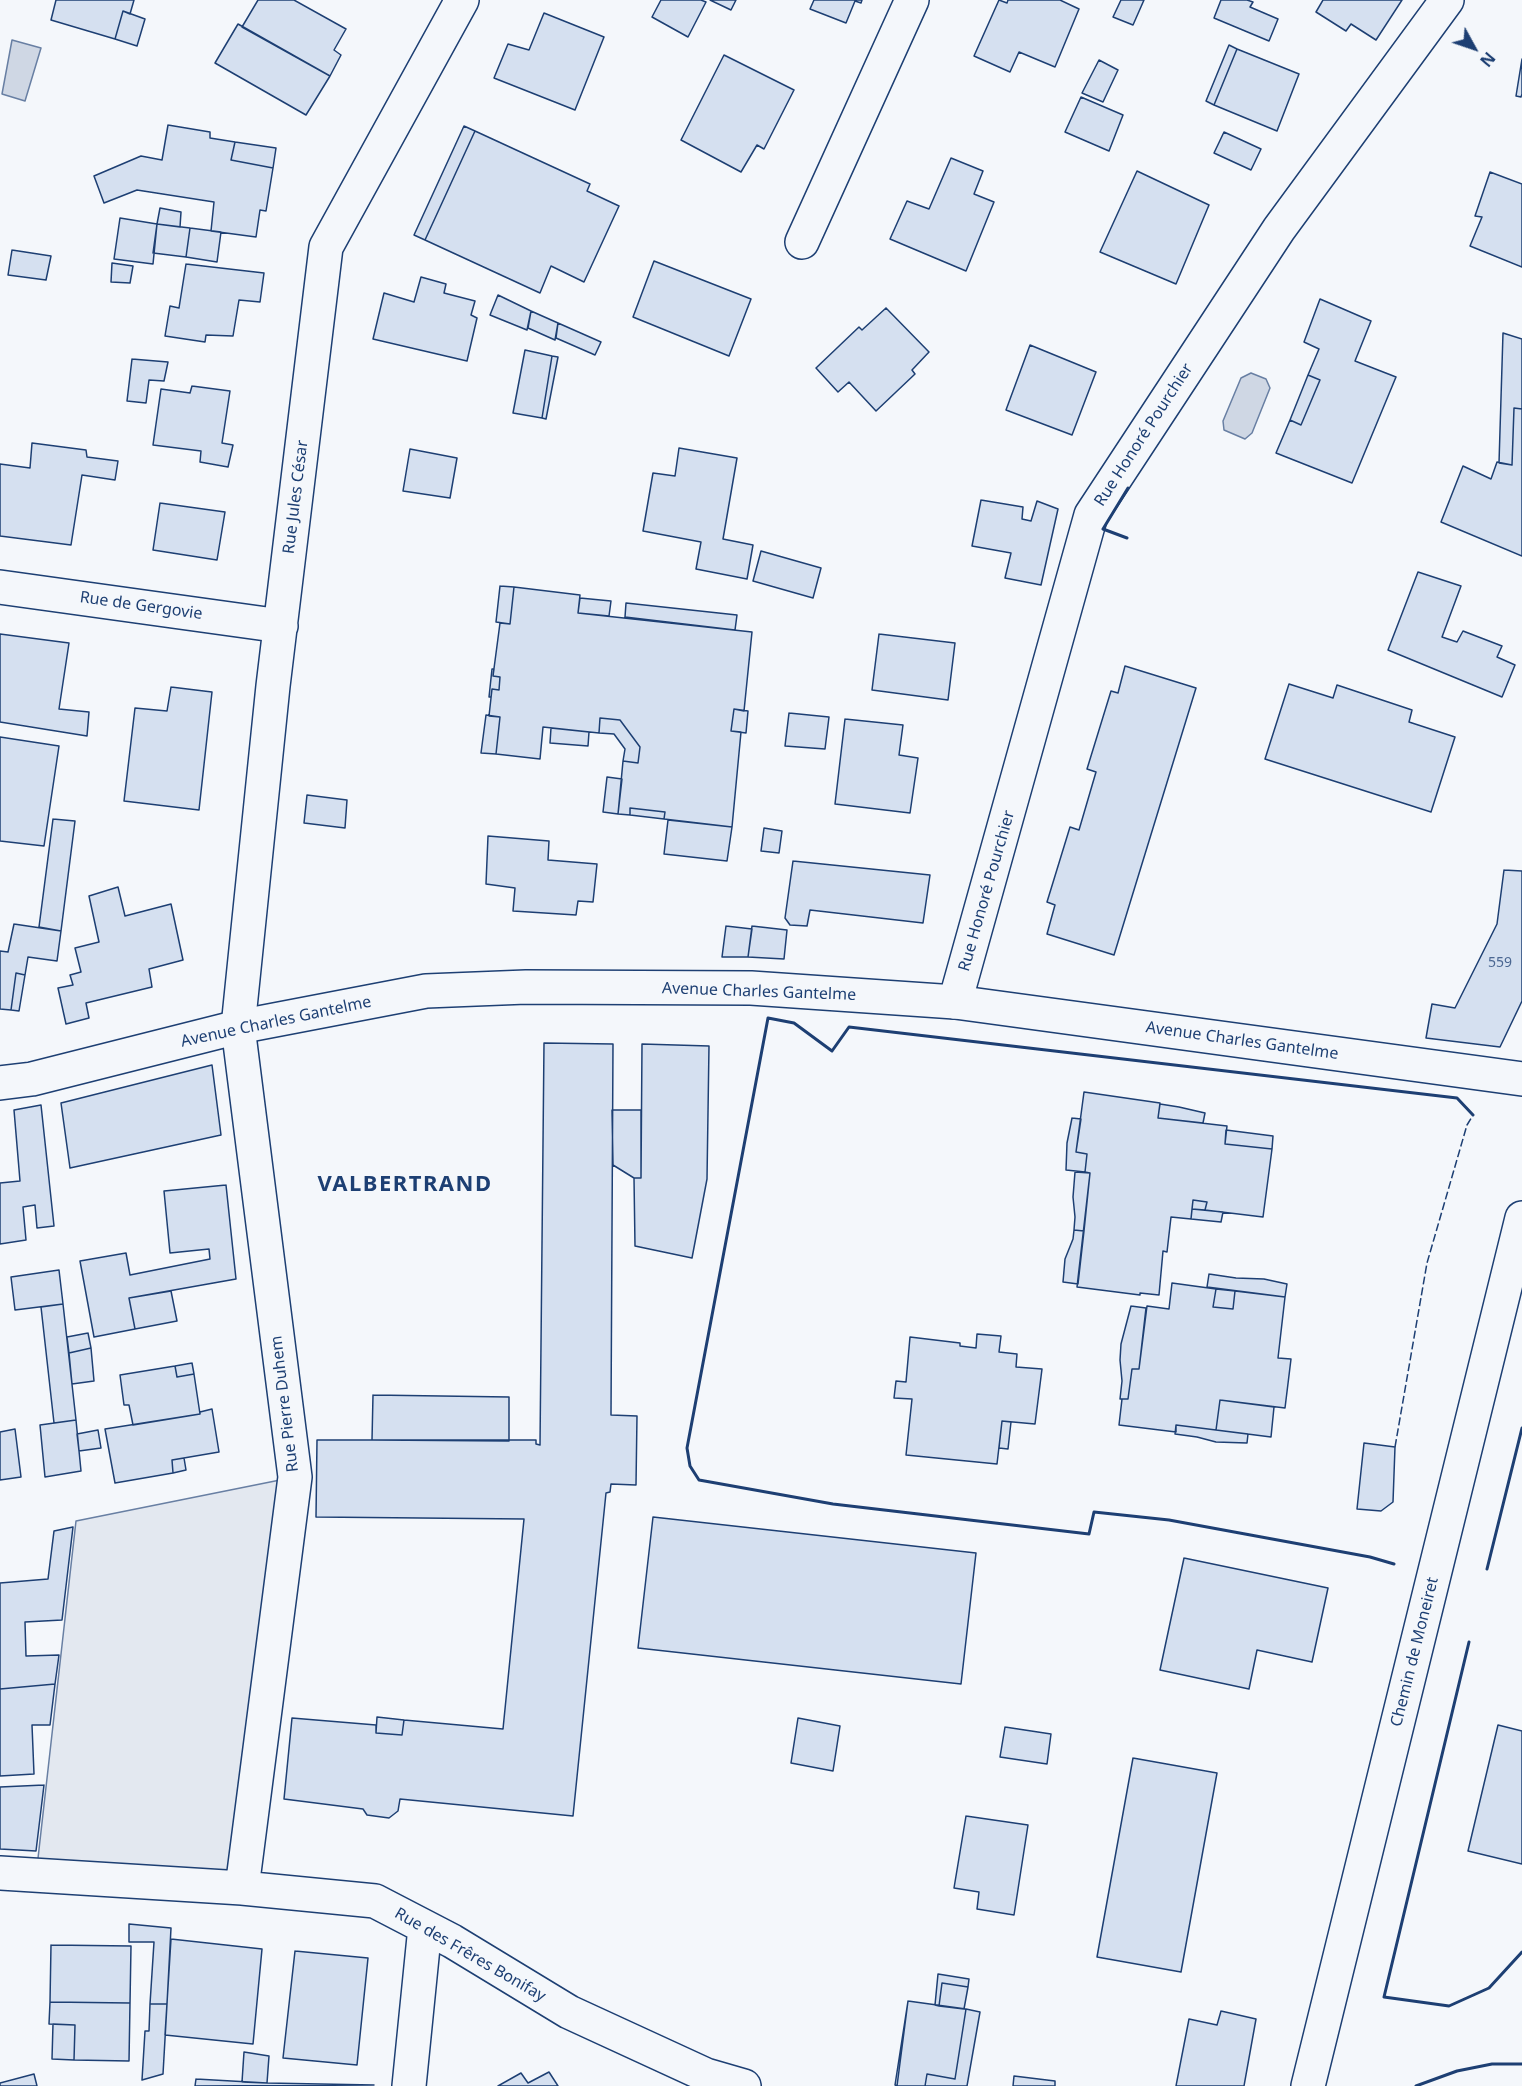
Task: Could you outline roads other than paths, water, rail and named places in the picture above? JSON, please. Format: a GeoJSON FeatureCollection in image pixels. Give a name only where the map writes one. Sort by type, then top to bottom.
{"type":"FeatureCollection","features":[{"type":"Feature","properties":{"kind":"street","name":"Rue Jules César"},"geometry":{"type":"LineString","coordinates":[[238,1027],[281,626],[326,247],[462,0]]}},
{"type":"Feature","properties":{"kind":"street"},"geometry":{"type":"LineString","coordinates":[[802,242],[912,0]]}},
{"type":"Feature","properties":{"kind":"street","name":"Rue Honoré Pourchier"},"geometry":{"type":"LineString","coordinates":[[955,1002],[1091,515],[1279,229],[1447,0]]}},
{"type":"Feature","properties":{"kind":"street","name":"Rue de Gergovie"},"geometry":{"type":"LineString","coordinates":[[0,587],[281,626]]}},
{"type":"Feature","properties":{"kind":"street","name":"Avenue Charles Gantelme"},"geometry":{"type":"LineString","coordinates":[[0,1083],[32,1079],[238,1027],[426,991],[526,987],[751,988],[955,1002],[1522,1079]]}},
{"type":"Feature","properties":{"kind":"street","name":"Rue Pierre Duhem"},"geometry":{"type":"LineString","coordinates":[[238,1027],[295,1477],[242,1888]]}},
{"type":"Feature","properties":{"kind":"street","name":"Chemin de Moneiret"},"geometry":{"type":"LineString","coordinates":[[1308,2086],[1522,1218]]}},
{"type":"Feature","properties":{"kind":"street","name":"Rue des Frêres Bonifay"},"geometry":{"type":"LineString","coordinates":[[0,1874],[242,1888],[375,1901],[452,1941],[569,2012],[706,2075],[744,2086]]}},
{"type":"Feature","properties":{"kind":"street"},"geometry":{"type":"LineString","coordinates":[[409,2086],[425,1927]]}},
{"type":"Feature","properties":{"kind":"district","name":"VALBERTRAND"},"geometry":{"type":"Point","coordinates":[405,1185]}}]}
